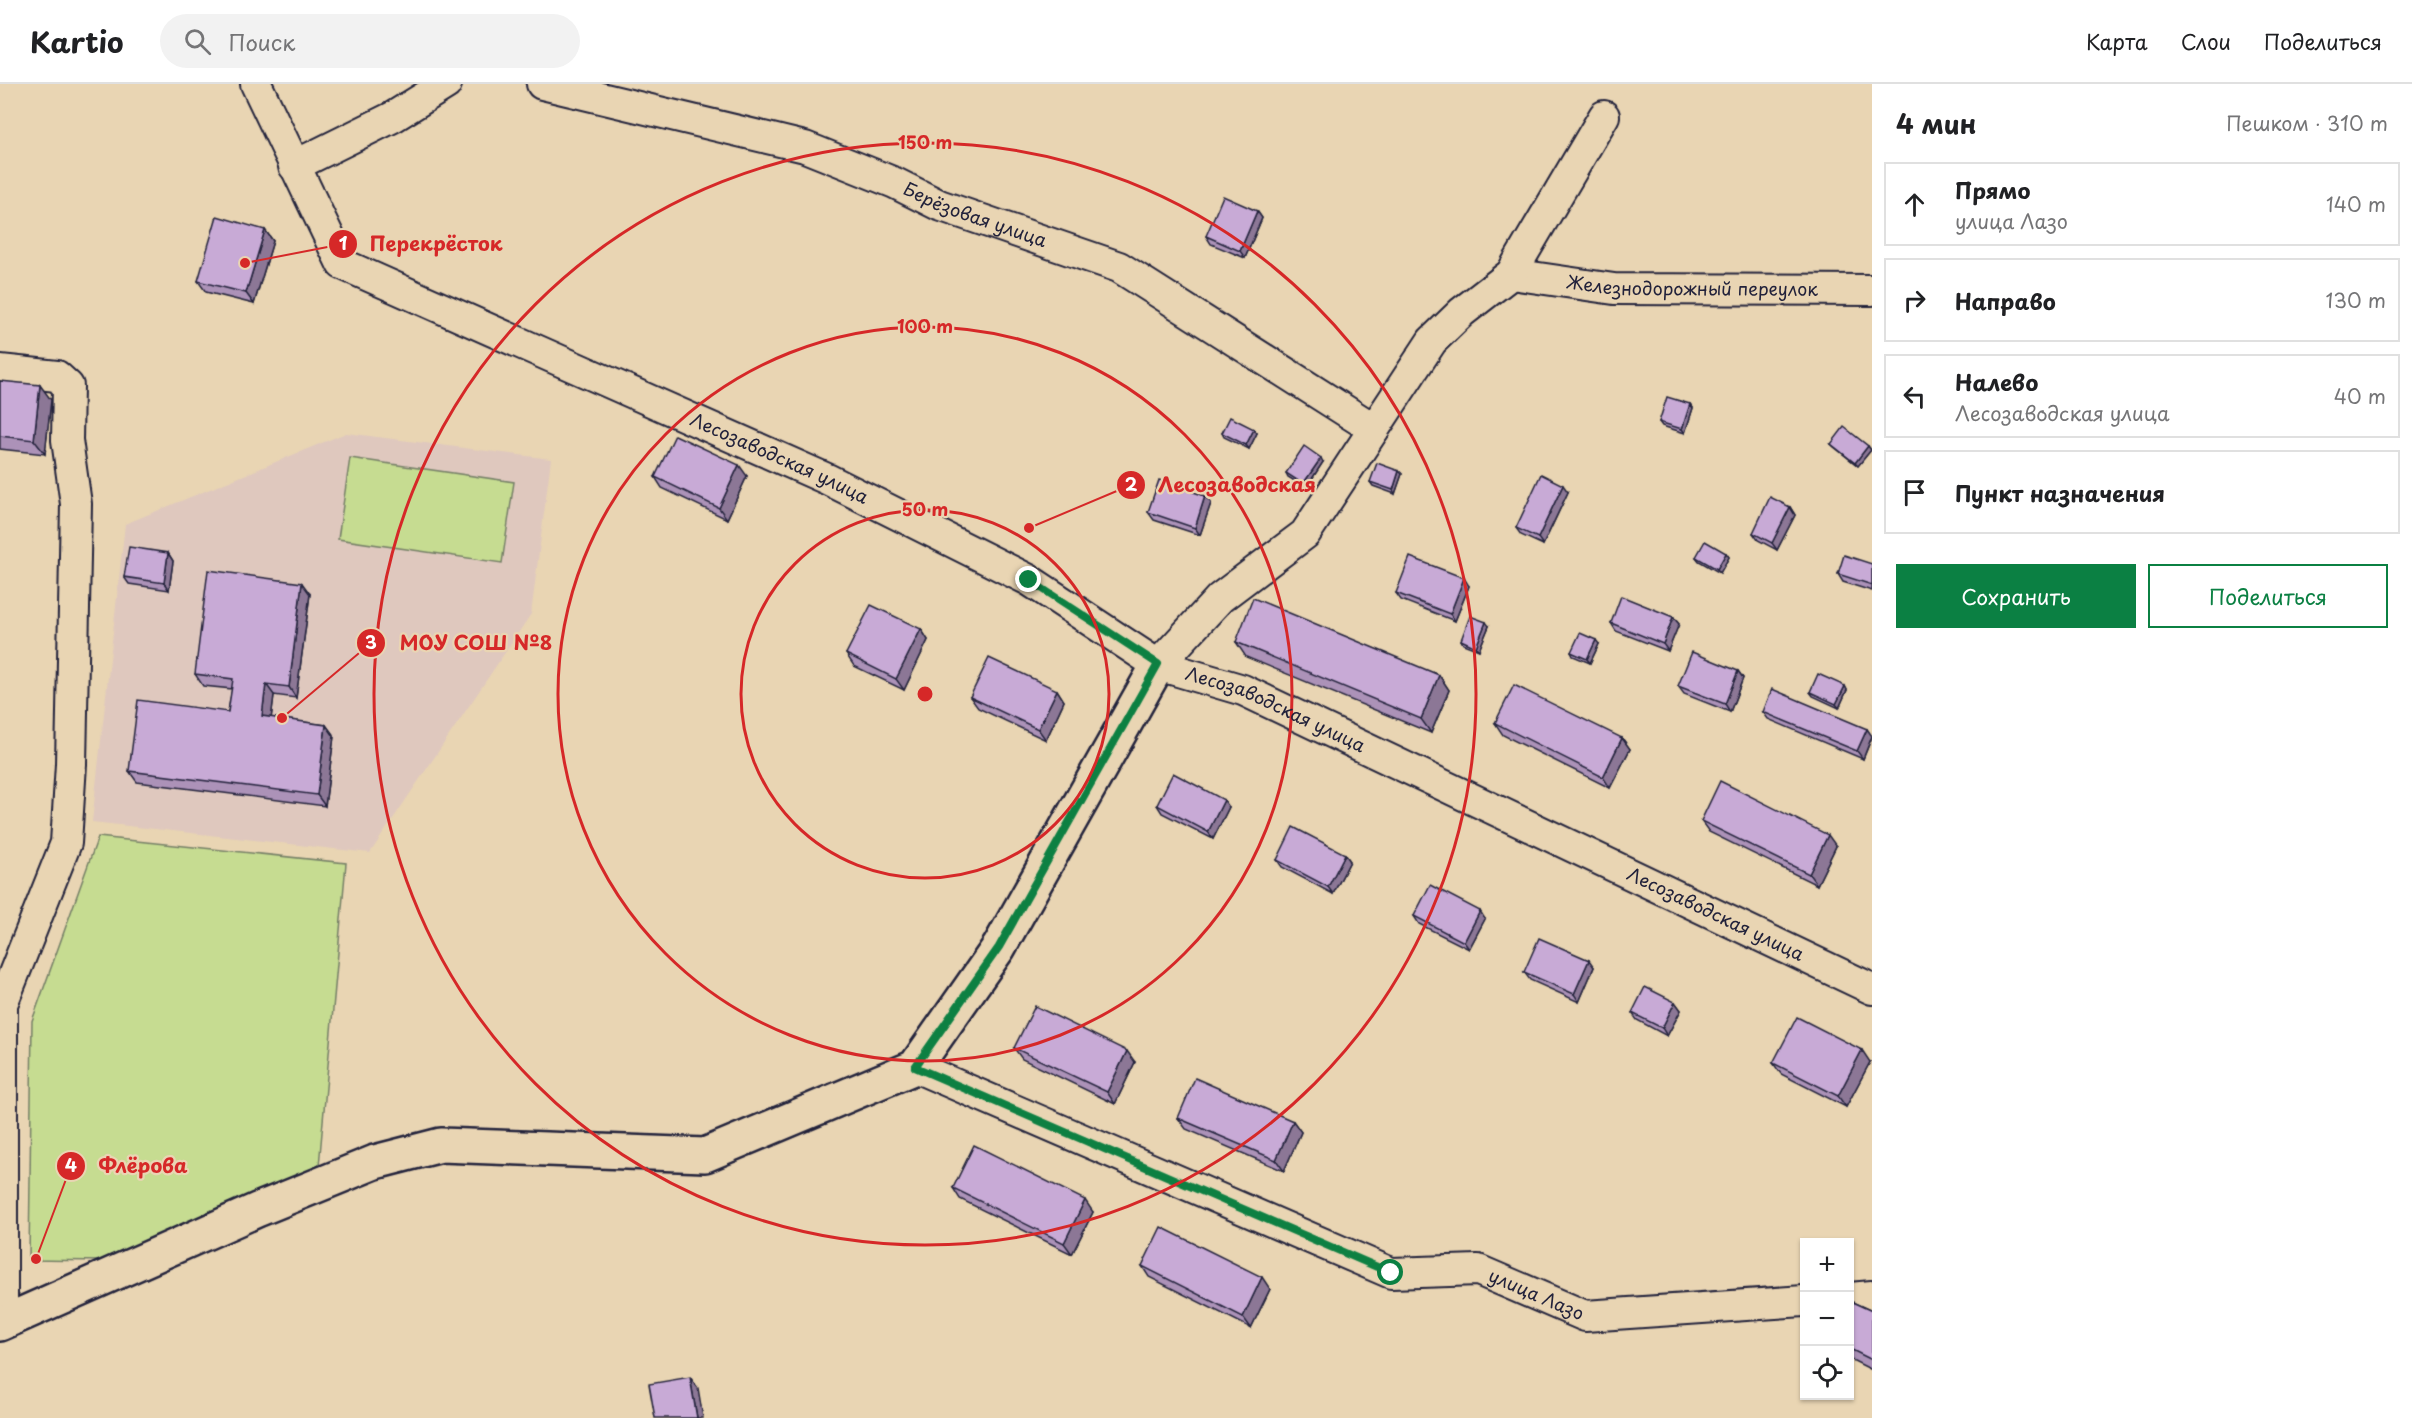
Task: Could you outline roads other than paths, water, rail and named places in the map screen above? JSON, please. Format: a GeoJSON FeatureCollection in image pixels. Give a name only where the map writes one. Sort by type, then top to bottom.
{"type":"FeatureCollection","features":[{"type":"Feature","properties":{"kind":"street","name":"Лесозаводская улица"},"geometry":{"type":"LineString","coordinates":[[256,84],[342,264],[827,479],[1029,580],[1158,664],[1243,690],[1872,989]]}},
{"type":"Feature","properties":{"kind":"street"},"geometry":{"type":"LineString","coordinates":[[294,166],[393,117],[446,84]]}},
{"type":"Feature","properties":{"kind":"street","name":"Берёзовая улица"},"geometry":{"type":"LineString","coordinates":[[542,84],[805,147],[895,183],[939,205],[1119,267],[1374,429]]}},
{"type":"Feature","properties":{"kind":"street"},"geometry":{"type":"LineString","coordinates":[[0,370],[57,376],[68,386],[68,440],[76,504],[71,764],[66,843],[1,1004],[1,1324],[246,1215],[375,1162],[441,1145],[705,1155],[915,1067],[999,947],[1158,664],[1220,598],[1305,534],[1432,341],[1462,312],[1511,274],[1604,116]]}},
{"type":"Feature","properties":{"kind":"street","name":"Железнодорожный переулок"},"geometry":{"type":"LineString","coordinates":[[1511,274],[1614,289],[1872,290]]}},
{"type":"Feature","properties":{"kind":"street","name":"улица Лазо"},"geometry":{"type":"LineString","coordinates":[[915,1067],[1391,1273],[1478,1270],[1585,1316],[1800,1301]]}},
{"type":"Feature","properties":{"kind":"street"},"geometry":{"type":"LineString","coordinates":[[1854,1298],[1872,1296]]}},
{"type":"Feature","properties":{"kind":"place","name":"Перекрёсток"},"geometry":{"type":"Point","coordinates":[245,263]}},
{"type":"Feature","properties":{"kind":"place","name":"Лесозаводская"},"geometry":{"type":"Point","coordinates":[1029,528]}},
{"type":"Feature","properties":{"kind":"place","name":"МОУ СОШ №8"},"geometry":{"type":"Point","coordinates":[282,718]}},
{"type":"Feature","properties":{"kind":"place","name":"Флёрова"},"geometry":{"type":"Point","coordinates":[36,1259]}}]}
